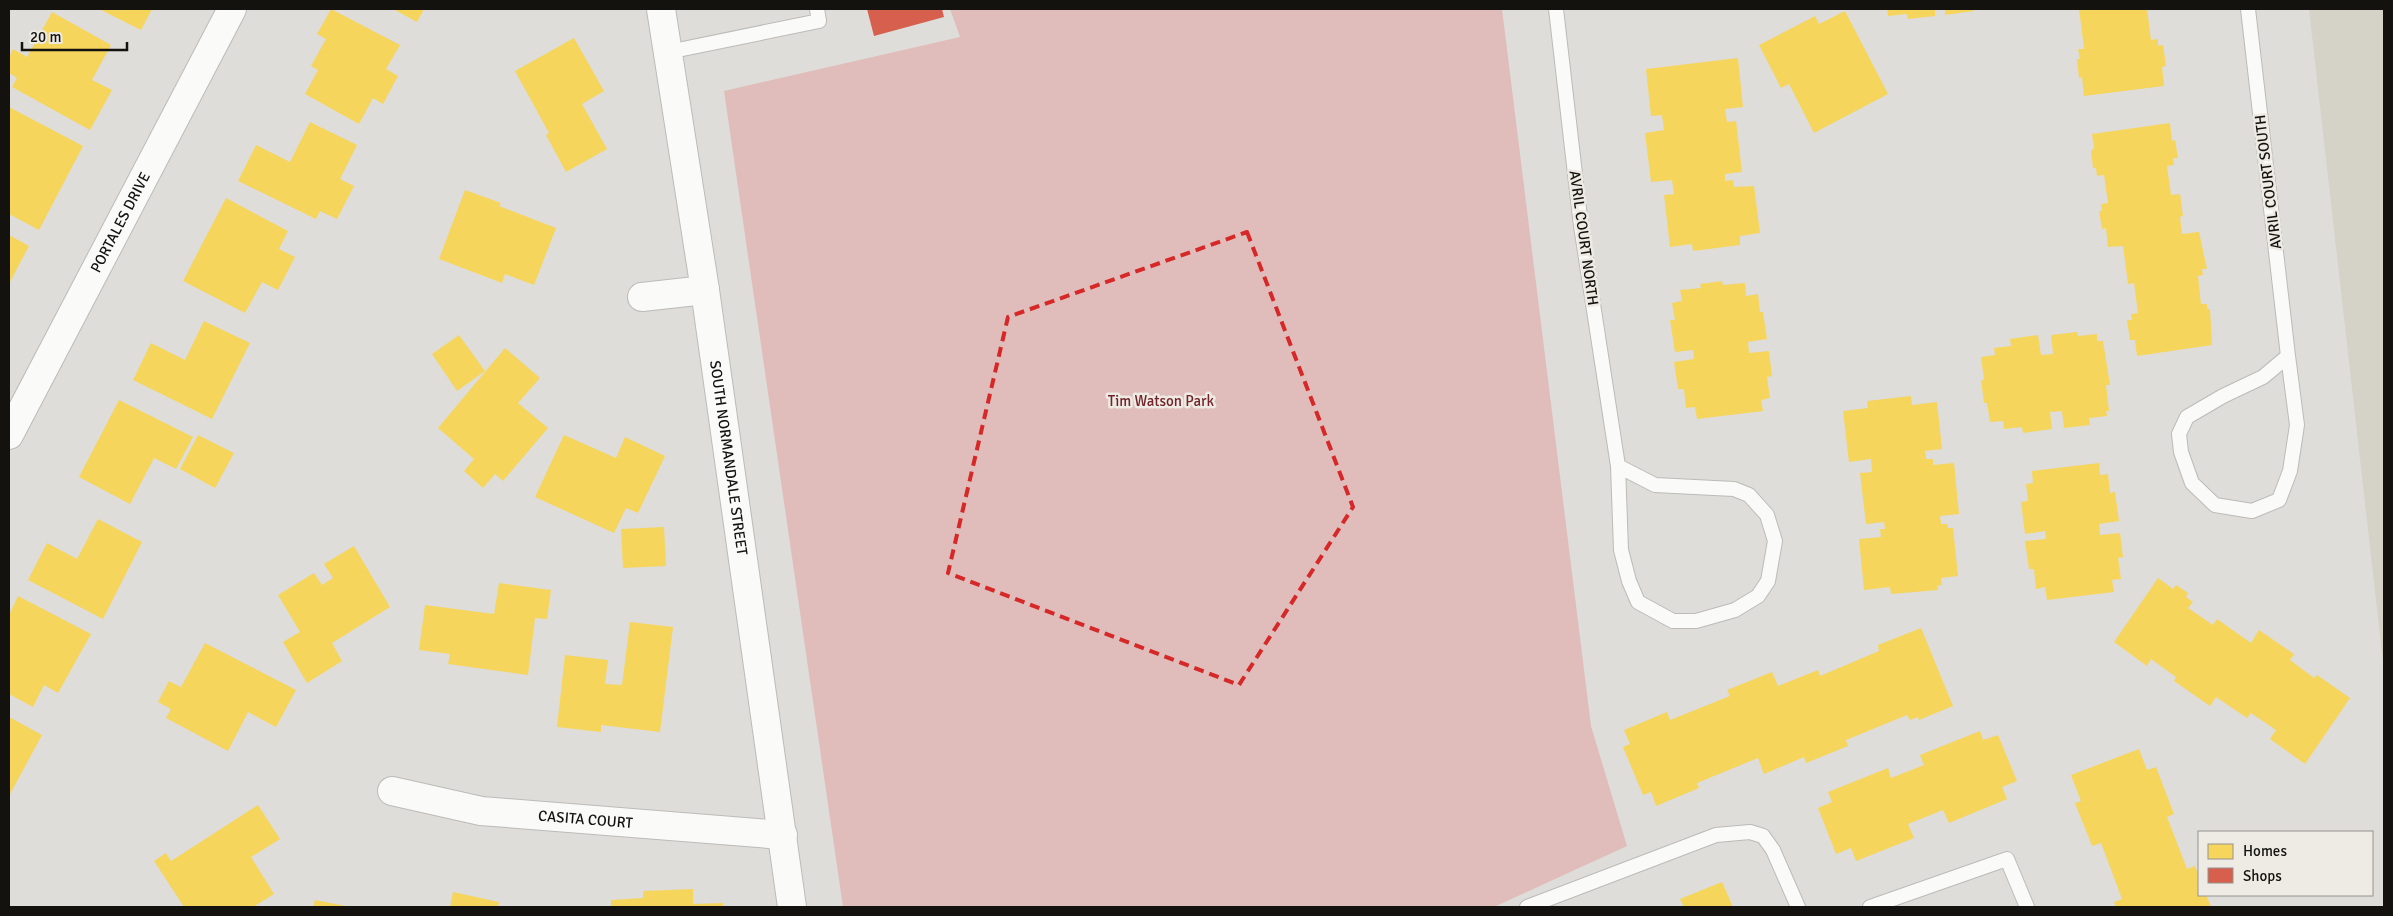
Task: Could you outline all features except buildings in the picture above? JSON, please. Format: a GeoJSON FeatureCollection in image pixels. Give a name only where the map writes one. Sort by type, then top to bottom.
{"type":"FeatureCollection","features":[{"type":"Feature","properties":{"kind":"street","name":"PORTALES DRIVE"},"geometry":{"type":"LineString","coordinates":[[9,435],[232,9]]}},
{"type":"Feature","properties":{"kind":"street","name":"SOUTH NORMANDALE STREET"},"geometry":{"type":"LineString","coordinates":[[661,9],[705,290],[792,907]]}},
{"type":"Feature","properties":{"kind":"street"},"geometry":{"type":"LineString","coordinates":[[642,298],[705,290]]}},
{"type":"Feature","properties":{"kind":"street","name":"CASITA COURT"},"geometry":{"type":"LineString","coordinates":[[392,791],[481,810],[783,835]]}},
{"type":"Feature","properties":{"kind":"lane"},"geometry":{"type":"LineString","coordinates":[[668,52],[819,21],[817,9]]}},
{"type":"Feature","properties":{"kind":"lane","name":"AVRIL COURT NORTH"},"geometry":{"type":"LineString","coordinates":[[1556,9],[1581,226],[1618,466],[1621,550],[1629,581],[1638,602],[1673,621],[1696,621],[1736,610],[1758,596],[1768,581],[1776,540],[1767,514],[1749,495],[1734,490],[1655,485],[1618,466]]}},
{"type":"Feature","properties":{"kind":"lane","name":"AVRIL COURT SOUTH"},"geometry":{"type":"LineString","coordinates":[[2248,9],[2297,425],[2290,471],[2279,500],[2252,511],[2215,505],[2192,482],[2181,452],[2179,434],[2187,417],[2222,396],[2263,377],[2288,356]]}},
{"type":"Feature","properties":{"kind":"lane"},"geometry":{"type":"LineString","coordinates":[[1528,907],[1716,835],[1750,832],[1763,836],[1773,850],[1798,907]]}},
{"type":"Feature","properties":{"kind":"lane"},"geometry":{"type":"LineString","coordinates":[[1870,907],[2007,859],[2026,907]]}},
{"type":"Feature","properties":{"kind":"highlighted area"},"geometry":{"type":"Polygon","coordinates":[[[1247,232],[1353,507],[1239,685],[948,573],[1008,317],[1247,232]]]}},
{"type":"Feature","properties":{"kind":"shaded area"},"geometry":{"type":"Polygon","coordinates":[[[2309,9],[2384,9],[2384,671],[2309,9]]]}},
{"type":"Feature","properties":{"kind":"green space","name":"Tim Watson Park"},"geometry":{"type":"Polygon","coordinates":[[[950,9],[1502,9],[1591,726],[1627,846],[1494,907],[843,907],[724,91],[960,37],[950,9]]]}}]}
